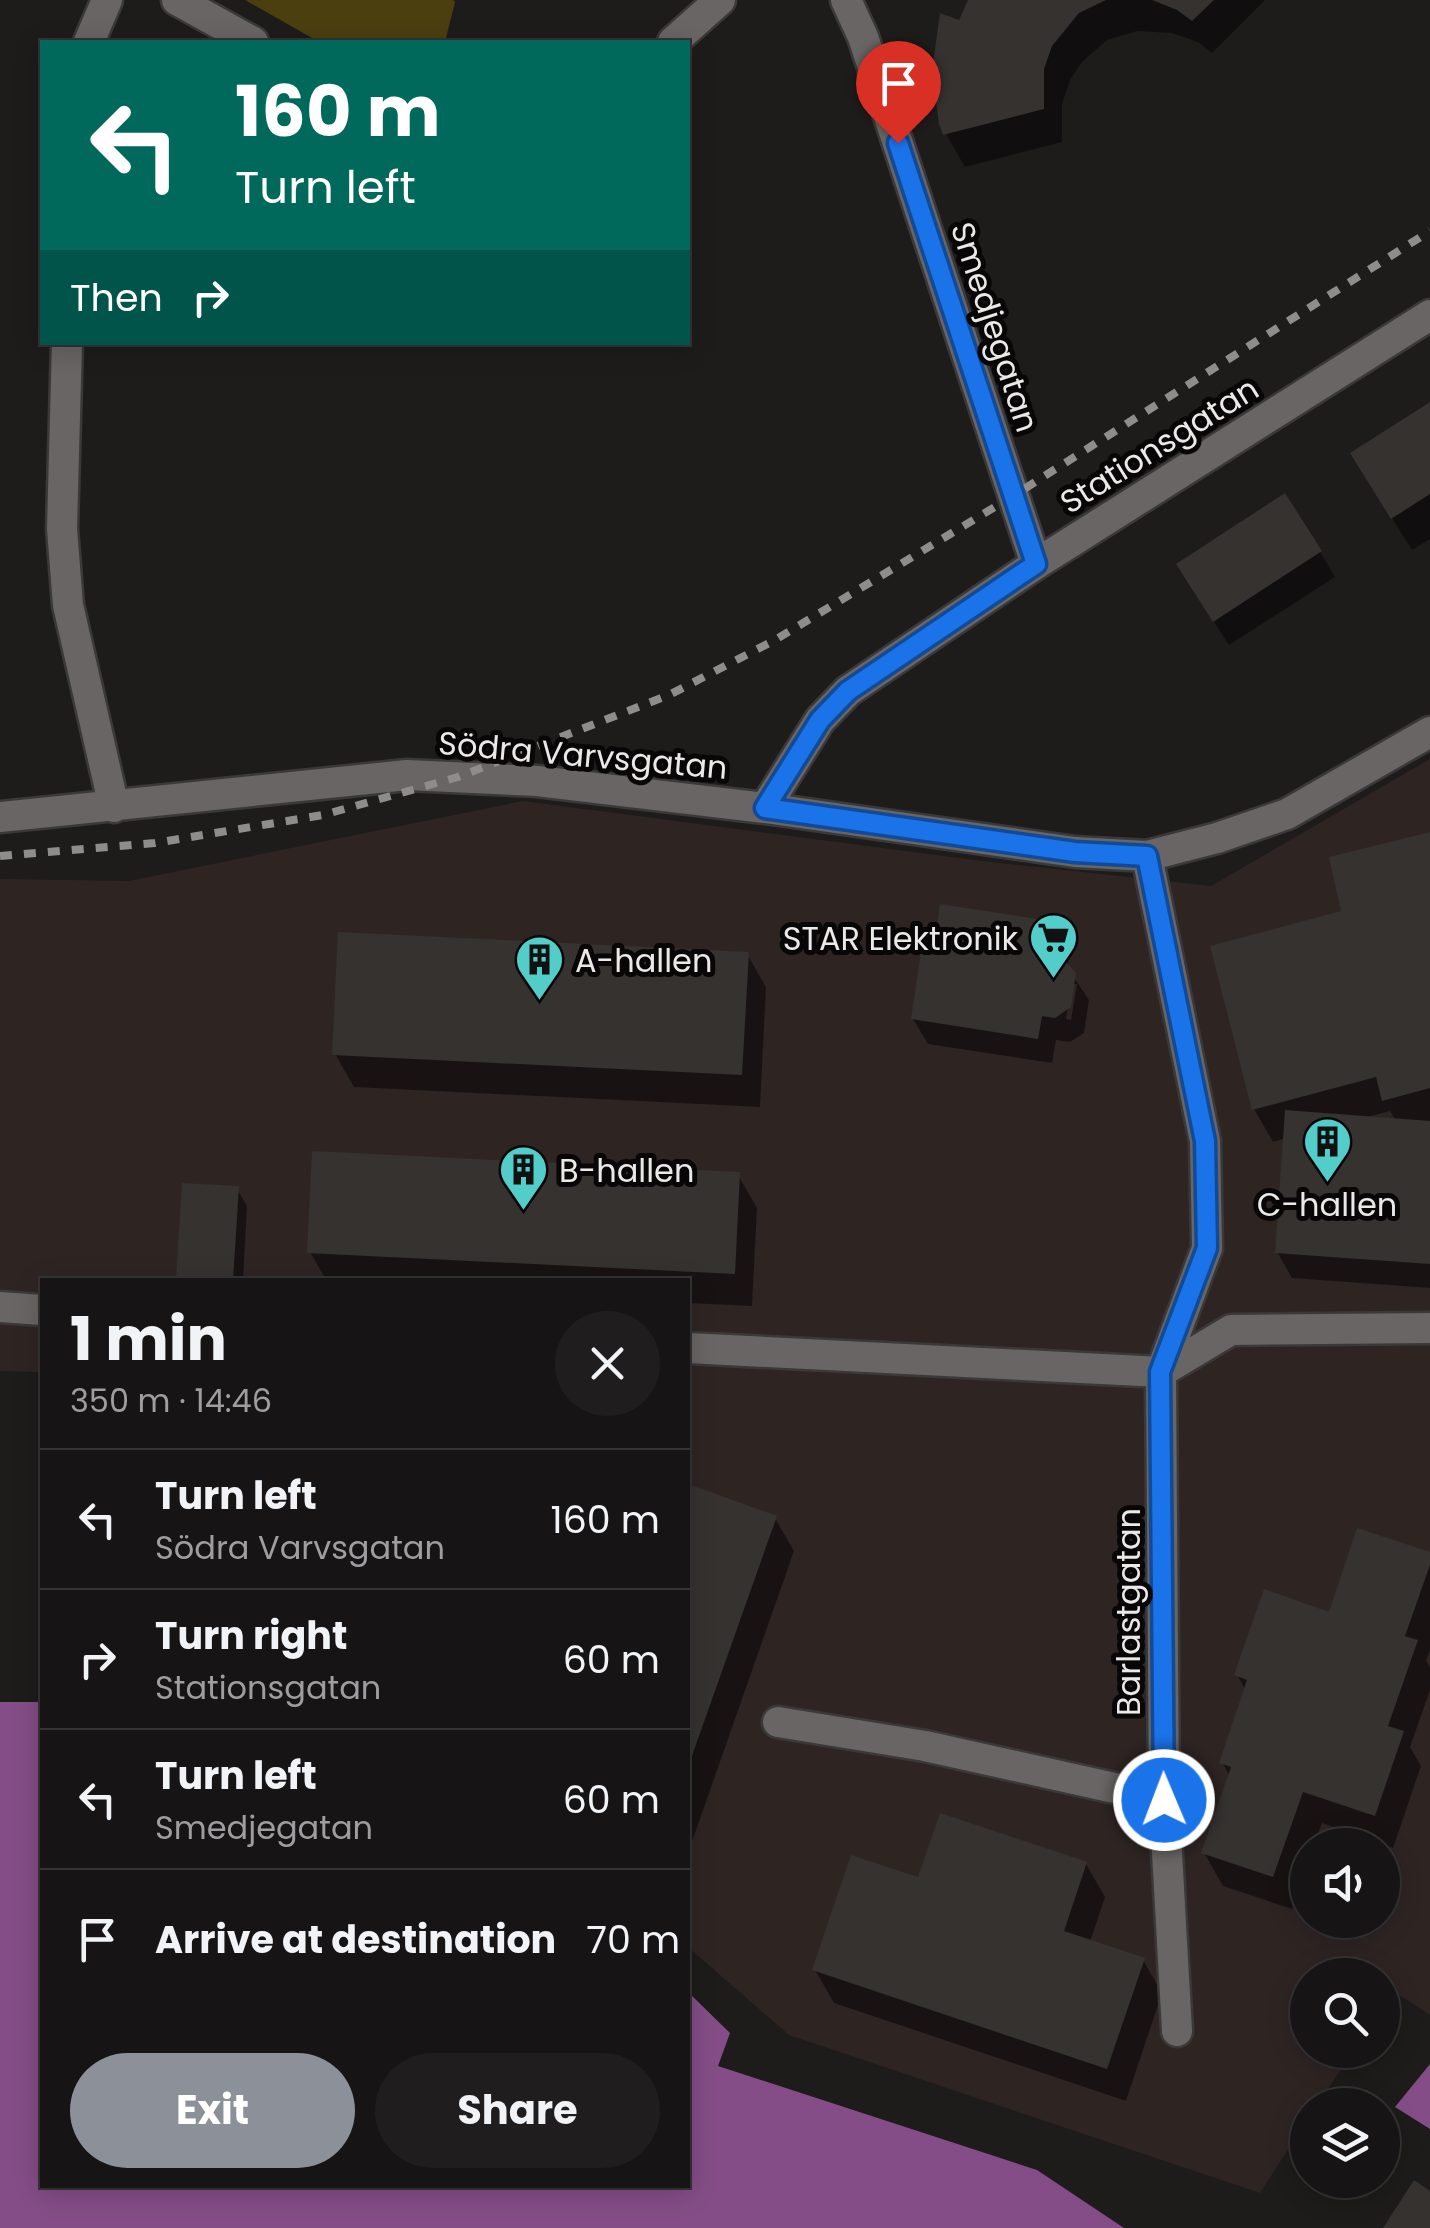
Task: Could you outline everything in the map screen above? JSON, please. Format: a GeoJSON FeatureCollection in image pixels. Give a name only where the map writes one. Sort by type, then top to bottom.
{"type":"FeatureCollection","features":[{"type":"Feature","properties":{"kind":"street"},"geometry":{"type":"LineString","coordinates":[[90,40],[107,0]]}},
{"type":"Feature","properties":{"kind":"street"},"geometry":{"type":"LineString","coordinates":[[177,0],[249,40]]}},
{"type":"Feature","properties":{"kind":"street"},"geometry":{"type":"LineString","coordinates":[[675,40],[720,0]]}},
{"type":"Feature","properties":{"kind":"street","name":"Smedjegatan"},"geometry":{"type":"LineString","coordinates":[[846,0],[864,37],[1036,564]]}},
{"type":"Feature","properties":{"kind":"street","name":"Stationsgatan"},"geometry":{"type":"LineString","coordinates":[[765,808],[820,720],[848,691],[1036,564],[1430,315]]}},
{"type":"Feature","properties":{"kind":"street"},"geometry":{"type":"LineString","coordinates":[[66,345],[62,529],[68,605],[114,807]]}},
{"type":"Feature","properties":{"kind":"street","name":"Södra Varvsgatan"},"geometry":{"type":"LineString","coordinates":[[0,817],[407,775],[537,781],[765,808],[1075,852],[1147,856],[1287,814],[1430,732]]}},
{"type":"Feature","properties":{"kind":"street","name":"Barlastgatan"},"geometry":{"type":"LineString","coordinates":[[1147,856],[1205,1141],[1207,1248],[1160,1372],[1164,1800],[1176,2031]]}},
{"type":"Feature","properties":{"kind":"street"},"geometry":{"type":"LineString","coordinates":[[0,1307],[40,1310]]}},
{"type":"Feature","properties":{"kind":"street"},"geometry":{"type":"LineString","coordinates":[[690,1348],[1160,1372],[1231,1330],[1430,1328]]}},
{"type":"Feature","properties":{"kind":"street"},"geometry":{"type":"LineString","coordinates":[[778,1722],[925,1746],[1164,1800]]}},
{"type":"Feature","properties":{"kind":"shaded area"},"geometry":{"type":"Polygon","coordinates":[[[245,0],[455,2],[446,40],[315,40],[245,0]]]}},
{"type":"Feature","properties":{"kind":"shaded area"},"geometry":{"type":"Polygon","coordinates":[[[1430,759],[1430,2015],[1400,1996],[1400,1958],[1290,1958],[1290,2068],[1342,2068],[1328,2088],[1290,2088],[1290,2146],[1260,2193],[789,2035],[690,1949],[690,1278],[40,1278],[40,1372],[0,1371],[0,879],[129,881],[523,801],[982,861],[1211,886],[1430,759]]]}},
{"type":"Feature","properties":{"kind":"shaded area"},"geometry":{"type":"Polygon","coordinates":[[[0,1702],[40,1702],[40,2188],[690,2188],[690,1994],[730,2033],[718,2066],[1037,2170],[1124,2228],[0,2228],[0,1702]]]}},
{"type":"Feature","properties":{"kind":"shaded area"},"geometry":{"type":"Polygon","coordinates":[[[1430,2064],[1430,2129],[1400,2110],[1400,2101],[1430,2064]]]}},
{"type":"Feature","properties":{"kind":"building"},"geometry":{"type":"Polygon","coordinates":[[[968,0],[1106,0],[1079,13],[1052,46],[1044,69],[1044,109],[943,135],[932,71],[940,13],[959,20],[968,0]]]}},
{"type":"Feature","properties":{"kind":"building"},"geometry":{"type":"Polygon","coordinates":[[[1152,0],[1214,0],[1192,21],[1152,0]]]}},
{"type":"Feature","properties":{"kind":"building"},"geometry":{"type":"Polygon","coordinates":[[[1430,402],[1430,494],[1391,519],[1350,453],[1430,402]]]}},
{"type":"Feature","properties":{"kind":"building"},"geometry":{"type":"Polygon","coordinates":[[[1285,493],[1322,551],[1213,622],[1176,564],[1285,493]]]}},
{"type":"Feature","properties":{"kind":"building"},"geometry":{"type":"Polygon","coordinates":[[[1430,832],[1430,1088],[1382,1101],[1376,1077],[1252,1110],[1210,946],[1341,911],[1329,857],[1430,832]]]}},
{"type":"Feature","properties":{"kind":"building"},"geometry":{"type":"Polygon","coordinates":[[[940,904],[1057,922],[1051,958],[1064,960],[1076,973],[1071,1007],[1055,1018],[1042,1016],[1038,1039],[911,1019],[924,932],[936,934],[940,904]]]}},
{"type":"Feature","properties":{"kind":"building","name":"A-hallen"},"geometry":{"type":"Polygon","coordinates":[[[338,932],[749,952],[742,1075],[332,1055],[338,932]]]}},
{"type":"Feature","properties":{"kind":"building","name":"C-hallen"},"geometry":{"type":"Polygon","coordinates":[[[1285,1110],[1430,1121],[1430,1264],[1275,1253],[1285,1110]]]}},
{"type":"Feature","properties":{"kind":"building","name":"B-hallen"},"geometry":{"type":"Polygon","coordinates":[[[312,1151],[740,1172],[735,1274],[307,1253],[312,1151]]]}},
{"type":"Feature","properties":{"kind":"building"},"geometry":{"type":"Polygon","coordinates":[[[182,1183],[239,1186],[233,1278],[176,1278],[182,1183]]]}},
{"type":"Feature","properties":{"kind":"building"},"geometry":{"type":"Polygon","coordinates":[[[690,1485],[777,1516],[690,1761],[690,1485]]]}},
{"type":"Feature","properties":{"kind":"building"},"geometry":{"type":"Polygon","coordinates":[[[1357,1528],[1430,1552],[1430,1565],[1405,1636],[1418,1640],[1388,1726],[1404,1731],[1375,1816],[1303,1792],[1273,1877],[1201,1853],[1231,1767],[1219,1763],[1247,1680],[1234,1675],[1264,1589],[1329,1612],[1357,1528]]]}},
{"type":"Feature","properties":{"kind":"building"},"geometry":{"type":"Polygon","coordinates":[[[940,1813],[1087,1862],[1064,1931],[1145,1958],[1107,2069],[812,1970],[851,1855],[918,1877],[940,1813]]]}},
{"type":"Feature","properties":{"kind":"building"},"geometry":{"type":"Polygon","coordinates":[[[1414,2180],[1430,2191],[1430,2228],[1383,2228],[1414,2180]]]}},
{"type":"Feature","properties":{"kind":"railway"},"geometry":{"type":"LineString","coordinates":[[0,856],[155,843],[323,815],[458,777],[669,695],[775,640],[1013,496],[1430,231]]}},
{"type":"Feature","properties":{"kind":"place","name":"STAR Elektronik"},"geometry":{"type":"Point","coordinates":[1053,980]}},
{"type":"Feature","properties":{"kind":"place","name":"A-hallen"},"geometry":{"type":"Point","coordinates":[540,1002]}},
{"type":"Feature","properties":{"kind":"place","name":"C-hallen"},"geometry":{"type":"Point","coordinates":[1327,1184]}},
{"type":"Feature","properties":{"kind":"place","name":"B-hallen"},"geometry":{"type":"Point","coordinates":[524,1212]}},
{"type":"Feature","properties":{"kind":"route"},"geometry":{"type":"LineString","coordinates":[[898,143],[1036,564],[848,691],[820,720],[765,808],[1075,852],[1147,856],[1205,1141],[1207,1248],[1160,1372],[1164,1800]]}}]}
